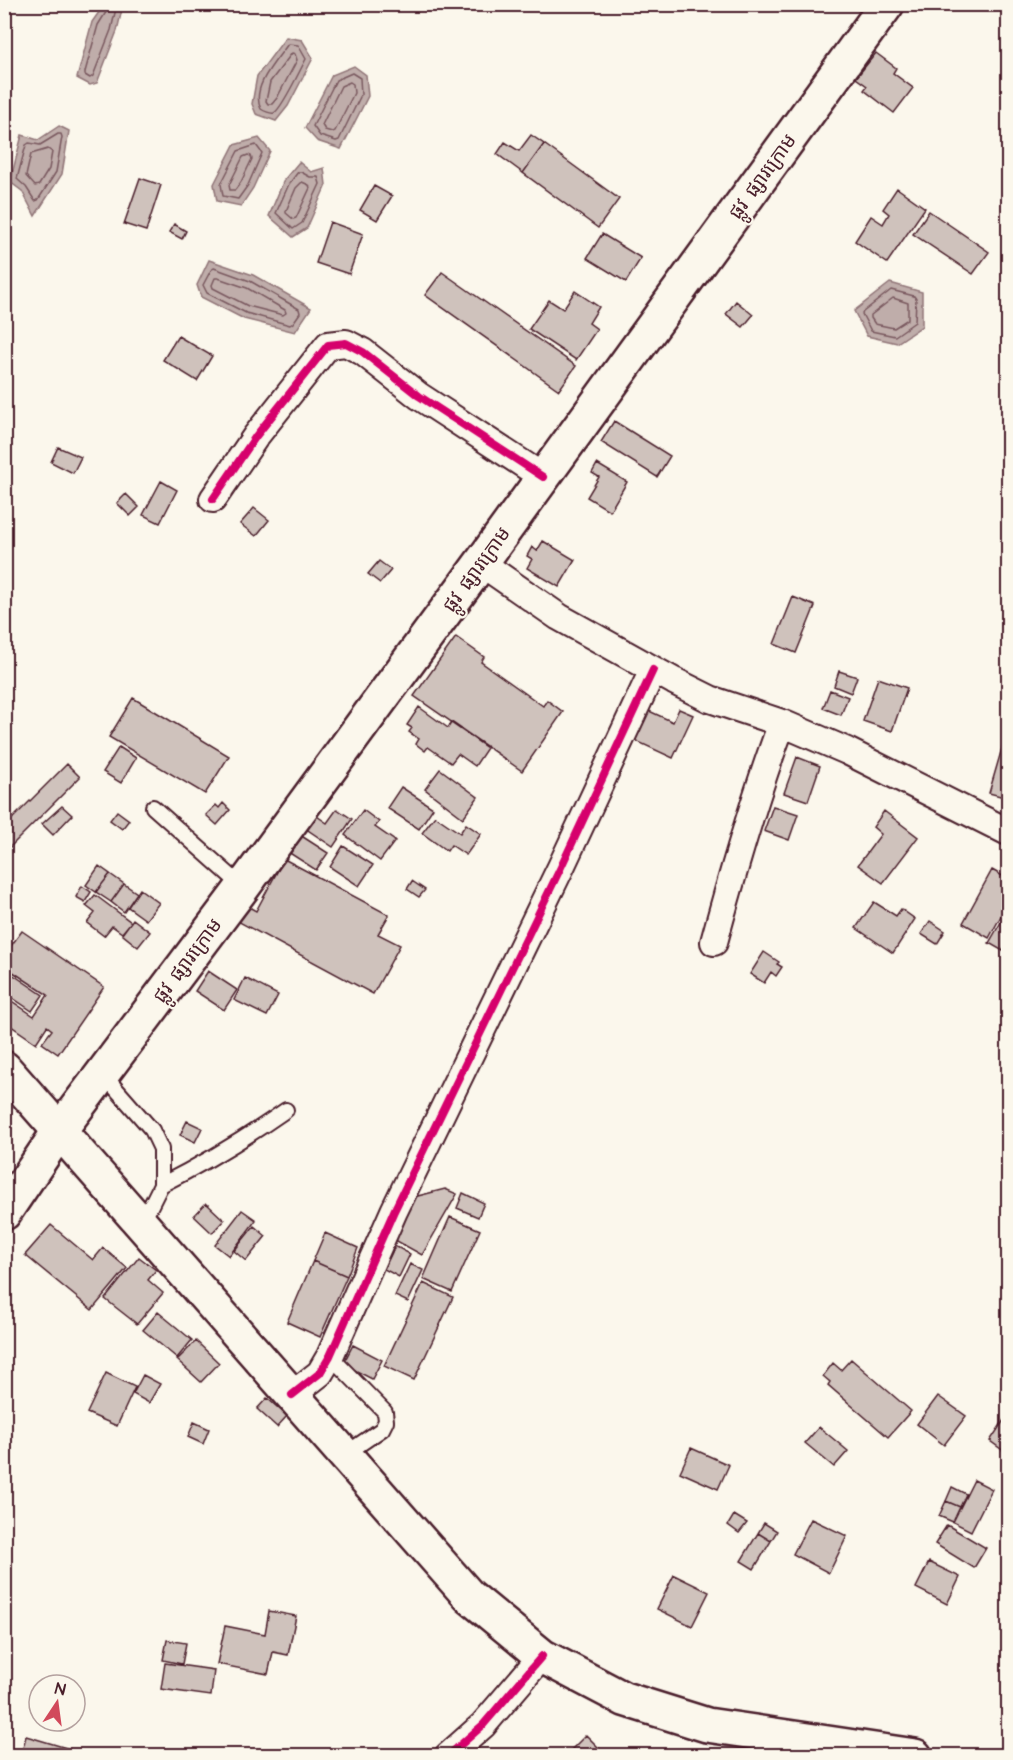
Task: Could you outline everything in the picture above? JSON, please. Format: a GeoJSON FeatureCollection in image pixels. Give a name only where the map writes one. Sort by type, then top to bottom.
{"type":"FeatureCollection","features":[{"type":"Feature","properties":{"kind":"main road","name":"ផ្លូវ ផ្សារក្រោម"},"geometry":{"type":"LineString","coordinates":[[4,1213],[60,1130],[481,563],[887,4]]}},
{"type":"Feature","properties":{"kind":"main road"},"geometry":{"type":"LineString","coordinates":[[4,1068],[469,1596],[542,1656],[624,1699],[707,1725],[915,1755]]}},
{"type":"Feature","properties":{"kind":"street"},"geometry":{"type":"LineString","coordinates":[[213,499],[256,436],[328,345],[346,343],[363,352],[419,396],[543,477]]}},
{"type":"Feature","properties":{"kind":"street"},"geometry":{"type":"LineString","coordinates":[[481,563],[559,617],[653,670],[710,699],[782,723],[856,756],[1008,832]]}},
{"type":"Feature","properties":{"kind":"street"},"geometry":{"type":"LineString","coordinates":[[292,1395],[320,1373],[330,1356],[394,1211],[561,867],[653,670]]}},
{"type":"Feature","properties":{"kind":"street"},"geometry":{"type":"LineString","coordinates":[[714,942],[744,831],[782,723]]}},
{"type":"Feature","properties":{"kind":"street"},"geometry":{"type":"LineString","coordinates":[[448,1755],[483,1725],[542,1656]]}},
{"type":"Feature","properties":{"kind":"lane"},"geometry":{"type":"LineString","coordinates":[[153,807],[243,886]]}},
{"type":"Feature","properties":{"kind":"lane"},"geometry":{"type":"LineString","coordinates":[[102,1073],[152,1130],[161,1149],[161,1185],[141,1225]]}},
{"type":"Feature","properties":{"kind":"lane"},"geometry":{"type":"LineString","coordinates":[[161,1185],[241,1141],[286,1110]]}},
{"type":"Feature","properties":{"kind":"lane"},"geometry":{"type":"LineString","coordinates":[[330,1356],[385,1412],[386,1421],[382,1429],[344,1455]]}},
{"type":"Feature","properties":{"kind":"water"},"geometry":{"type":"Polygon","coordinates":[[[104,5],[123,5],[117,31],[97,83],[90,85],[77,78],[92,22],[104,5]]]}},
{"type":"Feature","properties":{"kind":"water"},"geometry":{"type":"Polygon","coordinates":[[[286,37],[302,40],[313,58],[288,106],[276,121],[256,114],[252,104],[257,76],[286,37]]]}},
{"type":"Feature","properties":{"kind":"water"},"geometry":{"type":"Polygon","coordinates":[[[354,66],[366,75],[368,96],[341,149],[317,141],[305,128],[332,75],[354,66]]]}},
{"type":"Feature","properties":{"kind":"water"},"geometry":{"type":"Polygon","coordinates":[[[59,126],[69,131],[62,174],[35,216],[22,191],[10,182],[22,135],[38,140],[59,126]]]}},
{"type":"Feature","properties":{"kind":"water"},"geometry":{"type":"Polygon","coordinates":[[[259,138],[270,151],[253,188],[241,206],[217,201],[214,184],[234,145],[259,138]]]}},
{"type":"Feature","properties":{"kind":"water"},"geometry":{"type":"Polygon","coordinates":[[[299,162],[311,172],[324,168],[326,185],[307,228],[293,237],[269,216],[284,180],[299,162]]]}},
{"type":"Feature","properties":{"kind":"water"},"geometry":{"type":"Polygon","coordinates":[[[209,260],[253,275],[311,308],[295,332],[244,319],[201,297],[197,285],[209,260]]]}},
{"type":"Feature","properties":{"kind":"water"},"geometry":{"type":"Polygon","coordinates":[[[890,283],[922,292],[922,326],[897,343],[867,336],[854,311],[890,283]]]}},
{"type":"Feature","properties":{"kind":"building"},"geometry":{"type":"Polygon","coordinates":[[[876,53],[896,68],[893,73],[913,88],[894,113],[864,90],[867,86],[856,78],[876,53]]]}},
{"type":"Feature","properties":{"kind":"building"},"geometry":{"type":"Polygon","coordinates":[[[531,135],[544,144],[523,173],[497,154],[505,142],[519,151],[531,135]]]}},
{"type":"Feature","properties":{"kind":"building"},"geometry":{"type":"Polygon","coordinates":[[[544,144],[619,199],[598,228],[523,173],[544,144]]]}},
{"type":"Feature","properties":{"kind":"building"},"geometry":{"type":"Polygon","coordinates":[[[140,178],[161,185],[146,231],[124,224],[140,178]]]}},
{"type":"Feature","properties":{"kind":"building"},"geometry":{"type":"Polygon","coordinates":[[[374,186],[392,196],[377,220],[360,210],[374,186]]]}},
{"type":"Feature","properties":{"kind":"building"},"geometry":{"type":"Polygon","coordinates":[[[897,188],[925,208],[887,263],[855,241],[871,216],[883,224],[889,214],[883,209],[897,188]]]}},
{"type":"Feature","properties":{"kind":"building"},"geometry":{"type":"Polygon","coordinates":[[[929,211],[989,252],[973,274],[913,234],[929,211]]]}},
{"type":"Feature","properties":{"kind":"building"},"geometry":{"type":"Polygon","coordinates":[[[330,222],[363,234],[349,274],[316,263],[330,222]]]}},
{"type":"Feature","properties":{"kind":"building"},"geometry":{"type":"Polygon","coordinates":[[[174,224],[186,231],[182,239],[169,232],[174,224]]]}},
{"type":"Feature","properties":{"kind":"building"},"geometry":{"type":"Polygon","coordinates":[[[602,234],[641,258],[626,282],[587,258],[602,234]]]}},
{"type":"Feature","properties":{"kind":"building"},"geometry":{"type":"Polygon","coordinates":[[[442,272],[576,366],[559,390],[425,295],[442,272]]]}},
{"type":"Feature","properties":{"kind":"building"},"geometry":{"type":"Polygon","coordinates":[[[575,291],[599,307],[589,323],[597,329],[576,360],[529,329],[549,300],[563,309],[575,291]]]}},
{"type":"Feature","properties":{"kind":"building"},"geometry":{"type":"Polygon","coordinates":[[[736,301],[753,315],[743,327],[726,314],[736,301]]]}},
{"type":"Feature","properties":{"kind":"building"},"geometry":{"type":"Polygon","coordinates":[[[178,336],[212,356],[197,381],[163,360],[178,336]]]}},
{"type":"Feature","properties":{"kind":"building"},"geometry":{"type":"Polygon","coordinates":[[[614,421],[670,456],[657,477],[601,442],[614,421]]]}},
{"type":"Feature","properties":{"kind":"building"},"geometry":{"type":"Polygon","coordinates":[[[58,447],[81,457],[73,473],[51,462],[58,447]]]}},
{"type":"Feature","properties":{"kind":"building"},"geometry":{"type":"Polygon","coordinates":[[[597,464],[627,482],[610,511],[587,497],[599,477],[592,473],[597,464]]]}},
{"type":"Feature","properties":{"kind":"building"},"geometry":{"type":"Polygon","coordinates":[[[161,481],[177,490],[160,523],[143,515],[161,481]]]}},
{"type":"Feature","properties":{"kind":"building"},"geometry":{"type":"Polygon","coordinates":[[[126,494],[139,507],[130,516],[117,503],[126,494]]]}},
{"type":"Feature","properties":{"kind":"building"},"geometry":{"type":"Polygon","coordinates":[[[254,508],[269,520],[256,536],[240,524],[254,508]]]}},
{"type":"Feature","properties":{"kind":"building"},"geometry":{"type":"Polygon","coordinates":[[[543,541],[575,560],[559,587],[527,568],[532,559],[527,556],[532,547],[537,551],[543,541]]]}},
{"type":"Feature","properties":{"kind":"building"},"geometry":{"type":"Polygon","coordinates":[[[379,561],[391,570],[380,583],[368,574],[379,561]]]}},
{"type":"Feature","properties":{"kind":"building"},"geometry":{"type":"Polygon","coordinates":[[[793,597],[815,606],[796,653],[774,644],[793,597]]]}},
{"type":"Feature","properties":{"kind":"building"},"geometry":{"type":"Polygon","coordinates":[[[456,637],[484,657],[481,662],[543,706],[547,700],[563,712],[522,771],[414,696],[456,637]]]}},
{"type":"Feature","properties":{"kind":"building"},"geometry":{"type":"Polygon","coordinates":[[[839,671],[857,677],[851,693],[834,686],[839,671]]]}},
{"type":"Feature","properties":{"kind":"building"},"geometry":{"type":"Polygon","coordinates":[[[878,678],[907,688],[892,731],[863,721],[878,678]]]}},
{"type":"Feature","properties":{"kind":"building"},"geometry":{"type":"Polygon","coordinates":[[[830,690],[848,697],[841,715],[823,708],[830,690]]]}},
{"type":"Feature","properties":{"kind":"building"},"geometry":{"type":"Polygon","coordinates":[[[133,698],[229,756],[205,794],[109,737],[133,698]]]}},
{"type":"Feature","properties":{"kind":"building"},"geometry":{"type":"Polygon","coordinates":[[[419,707],[448,728],[451,723],[487,748],[475,766],[458,754],[451,763],[428,747],[425,751],[416,744],[419,739],[409,732],[412,728],[407,725],[419,707]]]}},
{"type":"Feature","properties":{"kind":"building"},"geometry":{"type":"Polygon","coordinates":[[[679,709],[693,715],[673,758],[634,740],[647,710],[673,722],[679,709]]]}},
{"type":"Feature","properties":{"kind":"building"},"geometry":{"type":"Polygon","coordinates":[[[1008,732],[1008,798],[989,793],[1008,732]]]}},
{"type":"Feature","properties":{"kind":"building"},"geometry":{"type":"Polygon","coordinates":[[[119,747],[136,758],[121,783],[103,772],[119,747]]]}},
{"type":"Feature","properties":{"kind":"building"},"geometry":{"type":"Polygon","coordinates":[[[797,757],[820,766],[808,801],[784,793],[797,757]]]}},
{"type":"Feature","properties":{"kind":"building"},"geometry":{"type":"Polygon","coordinates":[[[67,764],[80,777],[4,853],[4,827],[67,764]]]}},
{"type":"Feature","properties":{"kind":"building"},"geometry":{"type":"Polygon","coordinates":[[[440,769],[478,797],[463,818],[425,789],[440,769]]]}},
{"type":"Feature","properties":{"kind":"building"},"geometry":{"type":"Polygon","coordinates":[[[401,787],[433,808],[419,829],[387,808],[401,787]]]}},
{"type":"Feature","properties":{"kind":"building"},"geometry":{"type":"Polygon","coordinates":[[[223,803],[230,810],[217,825],[206,815],[216,805],[219,808],[223,803]]]}},
{"type":"Feature","properties":{"kind":"building"},"geometry":{"type":"Polygon","coordinates":[[[62,806],[72,815],[53,835],[42,824],[62,806]]]}},
{"type":"Feature","properties":{"kind":"building"},"geometry":{"type":"Polygon","coordinates":[[[773,806],[798,814],[789,840],[764,831],[773,806]]]}},
{"type":"Feature","properties":{"kind":"building"},"geometry":{"type":"Polygon","coordinates":[[[337,809],[352,819],[333,847],[302,826],[311,812],[327,823],[337,809]]]}},
{"type":"Feature","properties":{"kind":"building"},"geometry":{"type":"Polygon","coordinates":[[[363,810],[379,822],[375,827],[395,841],[380,861],[345,835],[363,810]]]}},
{"type":"Feature","properties":{"kind":"building"},"geometry":{"type":"Polygon","coordinates":[[[117,811],[129,820],[122,829],[110,820],[117,811]]]}},
{"type":"Feature","properties":{"kind":"building"},"geometry":{"type":"Polygon","coordinates":[[[884,811],[918,837],[883,883],[858,865],[881,834],[873,827],[884,811]]]}},
{"type":"Feature","properties":{"kind":"building"},"geometry":{"type":"Polygon","coordinates":[[[435,816],[460,833],[466,824],[481,834],[466,855],[451,845],[447,851],[422,833],[435,816]]]}},
{"type":"Feature","properties":{"kind":"building"},"geometry":{"type":"Polygon","coordinates":[[[300,835],[328,853],[316,870],[288,852],[300,835]]]}},
{"type":"Feature","properties":{"kind":"building"},"geometry":{"type":"Polygon","coordinates":[[[343,846],[373,865],[359,886],[330,867],[343,846]]]}},
{"type":"Feature","properties":{"kind":"building"},"geometry":{"type":"Polygon","coordinates":[[[284,859],[389,915],[378,934],[400,945],[373,994],[230,917],[238,901],[256,911],[284,859]]]}},
{"type":"Feature","properties":{"kind":"building"},"geometry":{"type":"Polygon","coordinates":[[[99,866],[110,874],[96,892],[86,885],[99,866]]]}},
{"type":"Feature","properties":{"kind":"building"},"geometry":{"type":"Polygon","coordinates":[[[992,870],[1008,879],[1008,903],[989,938],[963,923],[992,870]]]}},
{"type":"Feature","properties":{"kind":"building"},"geometry":{"type":"Polygon","coordinates":[[[110,874],[124,884],[111,902],[96,892],[110,874]]]}},
{"type":"Feature","properties":{"kind":"building"},"geometry":{"type":"Polygon","coordinates":[[[412,881],[425,890],[419,897],[407,889],[412,881]]]}},
{"type":"Feature","properties":{"kind":"building"},"geometry":{"type":"Polygon","coordinates":[[[124,884],[137,893],[124,912],[111,902],[124,884]]]}},
{"type":"Feature","properties":{"kind":"building"},"geometry":{"type":"Polygon","coordinates":[[[82,886],[91,892],[85,902],[76,897],[82,886]]]}},
{"type":"Feature","properties":{"kind":"building"},"geometry":{"type":"Polygon","coordinates":[[[140,889],[159,903],[146,920],[128,907],[140,889]]]}},
{"type":"Feature","properties":{"kind":"building"},"geometry":{"type":"Polygon","coordinates":[[[95,895],[131,922],[122,933],[112,926],[104,936],[87,923],[95,913],[86,906],[95,895]]]}},
{"type":"Feature","properties":{"kind":"building"},"geometry":{"type":"Polygon","coordinates":[[[874,902],[896,916],[901,909],[915,919],[893,953],[856,928],[874,902]]]}},
{"type":"Feature","properties":{"kind":"building"},"geometry":{"type":"Polygon","coordinates":[[[1004,917],[1008,920],[1008,941],[1003,951],[989,943],[1004,917]]]}},
{"type":"Feature","properties":{"kind":"building"},"geometry":{"type":"Polygon","coordinates":[[[133,919],[150,932],[138,947],[122,934],[133,919]]]}},
{"type":"Feature","properties":{"kind":"building"},"geometry":{"type":"Polygon","coordinates":[[[930,921],[945,931],[937,944],[921,934],[930,921]]]}},
{"type":"Feature","properties":{"kind":"building"},"geometry":{"type":"Polygon","coordinates":[[[22,931],[104,987],[58,1054],[42,1043],[52,1030],[47,1026],[36,1043],[4,1021],[4,996],[34,1016],[48,995],[4,966],[4,955],[22,931]]]}},
{"type":"Feature","properties":{"kind":"building"},"geometry":{"type":"Polygon","coordinates":[[[764,952],[779,962],[777,964],[782,967],[776,976],[771,972],[764,983],[750,974],[764,952]]]}},
{"type":"Feature","properties":{"kind":"building"},"geometry":{"type":"Polygon","coordinates":[[[208,971],[237,990],[224,1010],[195,991],[208,971]]]}},
{"type":"Feature","properties":{"kind":"building"},"geometry":{"type":"Polygon","coordinates":[[[12,974],[43,995],[32,1011],[4,992],[4,984],[12,974]]]}},
{"type":"Feature","properties":{"kind":"building"},"geometry":{"type":"Polygon","coordinates":[[[245,978],[278,995],[267,1016],[234,1000],[245,978]]]}},
{"type":"Feature","properties":{"kind":"building"},"geometry":{"type":"Polygon","coordinates":[[[187,1121],[202,1128],[195,1142],[180,1135],[187,1121]]]}},
{"type":"Feature","properties":{"kind":"building"},"geometry":{"type":"Polygon","coordinates":[[[445,1189],[457,1194],[422,1255],[395,1240],[414,1197],[445,1189]]]}},
{"type":"Feature","properties":{"kind":"building"},"geometry":{"type":"Polygon","coordinates":[[[463,1193],[484,1203],[478,1217],[457,1208],[463,1193]]]}},
{"type":"Feature","properties":{"kind":"building"},"geometry":{"type":"Polygon","coordinates":[[[206,1203],[224,1220],[212,1233],[194,1216],[206,1203]]]}},
{"type":"Feature","properties":{"kind":"building"},"geometry":{"type":"Polygon","coordinates":[[[242,1210],[256,1220],[229,1256],[215,1245],[242,1210]]]}},
{"type":"Feature","properties":{"kind":"building"},"geometry":{"type":"Polygon","coordinates":[[[450,1217],[480,1230],[452,1292],[423,1279],[450,1217]]]}},
{"type":"Feature","properties":{"kind":"building"},"geometry":{"type":"Polygon","coordinates":[[[51,1225],[93,1260],[103,1248],[127,1268],[92,1310],[25,1255],[51,1225]]]}},
{"type":"Feature","properties":{"kind":"building"},"geometry":{"type":"Polygon","coordinates":[[[254,1226],[266,1236],[246,1261],[234,1251],[254,1226]]]}},
{"type":"Feature","properties":{"kind":"building"},"geometry":{"type":"Polygon","coordinates":[[[325,1233],[358,1248],[347,1276],[313,1261],[325,1233]]]}},
{"type":"Feature","properties":{"kind":"building"},"geometry":{"type":"Polygon","coordinates":[[[395,1246],[410,1254],[399,1277],[384,1269],[395,1246]]]}},
{"type":"Feature","properties":{"kind":"building"},"geometry":{"type":"Polygon","coordinates":[[[139,1257],[156,1270],[148,1280],[163,1293],[137,1324],[105,1299],[139,1257]]]}},
{"type":"Feature","properties":{"kind":"building"},"geometry":{"type":"Polygon","coordinates":[[[313,1261],[347,1276],[320,1337],[287,1322],[313,1261]]]}},
{"type":"Feature","properties":{"kind":"building"},"geometry":{"type":"Polygon","coordinates":[[[410,1264],[423,1270],[408,1302],[395,1296],[410,1264]]]}},
{"type":"Feature","properties":{"kind":"building"},"geometry":{"type":"Polygon","coordinates":[[[423,1283],[453,1297],[414,1380],[384,1366],[423,1283]]]}},
{"type":"Feature","properties":{"kind":"building"},"geometry":{"type":"Polygon","coordinates":[[[158,1312],[192,1340],[177,1358],[143,1330],[158,1312]]]}},
{"type":"Feature","properties":{"kind":"building"},"geometry":{"type":"Polygon","coordinates":[[[196,1341],[219,1363],[201,1382],[177,1360],[196,1341]]]}},
{"type":"Feature","properties":{"kind":"building"},"geometry":{"type":"Polygon","coordinates":[[[353,1345],[382,1360],[372,1379],[343,1364],[353,1345]]]}},
{"type":"Feature","properties":{"kind":"building"},"geometry":{"type":"Polygon","coordinates":[[[851,1359],[911,1411],[888,1437],[828,1385],[830,1382],[823,1376],[833,1363],[841,1370],[851,1359]]]}},
{"type":"Feature","properties":{"kind":"building"},"geometry":{"type":"Polygon","coordinates":[[[106,1373],[135,1387],[117,1426],[87,1413],[106,1373]]]}},
{"type":"Feature","properties":{"kind":"building"},"geometry":{"type":"Polygon","coordinates":[[[143,1375],[160,1384],[149,1403],[133,1394],[143,1375]]]}},
{"type":"Feature","properties":{"kind":"building"},"geometry":{"type":"Polygon","coordinates":[[[938,1396],[966,1416],[944,1445],[917,1424],[938,1396]]]}},
{"type":"Feature","properties":{"kind":"building"},"geometry":{"type":"Polygon","coordinates":[[[267,1398],[287,1416],[277,1427],[257,1409],[267,1398]]]}},
{"type":"Feature","properties":{"kind":"building"},"geometry":{"type":"Polygon","coordinates":[[[1008,1414],[1008,1454],[990,1441],[1008,1414]]]}},
{"type":"Feature","properties":{"kind":"building"},"geometry":{"type":"Polygon","coordinates":[[[194,1422],[209,1429],[203,1444],[188,1437],[194,1422]]]}},
{"type":"Feature","properties":{"kind":"building"},"geometry":{"type":"Polygon","coordinates":[[[819,1427],[848,1451],[834,1467],[805,1443],[819,1427]]]}},
{"type":"Feature","properties":{"kind":"building"},"geometry":{"type":"Polygon","coordinates":[[[691,1448],[729,1465],[718,1489],[680,1472],[691,1448]]]}},
{"type":"Feature","properties":{"kind":"building"},"geometry":{"type":"Polygon","coordinates":[[[974,1480],[992,1489],[971,1531],[953,1522],[974,1480]]]}},
{"type":"Feature","properties":{"kind":"building"},"geometry":{"type":"Polygon","coordinates":[[[952,1487],[966,1494],[960,1507],[946,1501],[952,1487]]]}},
{"type":"Feature","properties":{"kind":"building"},"geometry":{"type":"Polygon","coordinates":[[[946,1501],[960,1507],[953,1522],[939,1516],[946,1501]]]}},
{"type":"Feature","properties":{"kind":"building"},"geometry":{"type":"Polygon","coordinates":[[[734,1515],[747,1523],[739,1533],[728,1525],[734,1515]]]}},
{"type":"Feature","properties":{"kind":"building"},"geometry":{"type":"Polygon","coordinates":[[[811,1519],[847,1536],[829,1573],[793,1554],[811,1519]]]}},
{"type":"Feature","properties":{"kind":"building"},"geometry":{"type":"Polygon","coordinates":[[[764,1523],[777,1531],[771,1541],[758,1533],[764,1523]]]}},
{"type":"Feature","properties":{"kind":"building"},"geometry":{"type":"Polygon","coordinates":[[[947,1525],[986,1548],[974,1568],[935,1544],[947,1525]]]}},
{"type":"Feature","properties":{"kind":"building"},"geometry":{"type":"Polygon","coordinates":[[[758,1533],[771,1541],[754,1569],[741,1561],[758,1533]]]}},
{"type":"Feature","properties":{"kind":"building"},"geometry":{"type":"Polygon","coordinates":[[[929,1562],[960,1577],[947,1604],[916,1588],[929,1562]]]}},
{"type":"Feature","properties":{"kind":"building"},"geometry":{"type":"Polygon","coordinates":[[[674,1575],[709,1592],[692,1626],[657,1609],[674,1575]]]}},
{"type":"Feature","properties":{"kind":"building"},"geometry":{"type":"Polygon","coordinates":[[[269,1611],[296,1616],[288,1655],[273,1652],[268,1674],[217,1664],[225,1626],[265,1634],[269,1611]]]}},
{"type":"Feature","properties":{"kind":"building"},"geometry":{"type":"Polygon","coordinates":[[[167,1640],[186,1643],[182,1664],[163,1660],[167,1640]]]}},
{"type":"Feature","properties":{"kind":"building"},"geometry":{"type":"Polygon","coordinates":[[[165,1663],[214,1670],[211,1696],[161,1689],[165,1663]]]}},
{"type":"Feature","properties":{"kind":"building"},"geometry":{"type":"Polygon","coordinates":[[[586,1735],[601,1750],[595,1756],[565,1756],[586,1735]]]}},
{"type":"Feature","properties":{"kind":"building"},"geometry":{"type":"Polygon","coordinates":[[[26,1736],[70,1749],[68,1756],[21,1756],[26,1736]]]}},
{"type":"Feature","properties":{"kind":"cycle path"},"geometry":{"type":"LineString","coordinates":[[213,499],[256,436],[328,345],[346,343],[363,352],[419,396],[543,477]]}},
{"type":"Feature","properties":{"kind":"cycle path"},"geometry":{"type":"LineString","coordinates":[[292,1395],[320,1373],[330,1356],[394,1211],[561,867],[653,670]]}},
{"type":"Feature","properties":{"kind":"cycle path"},"geometry":{"type":"LineString","coordinates":[[448,1756],[483,1725],[542,1656]]}}]}
